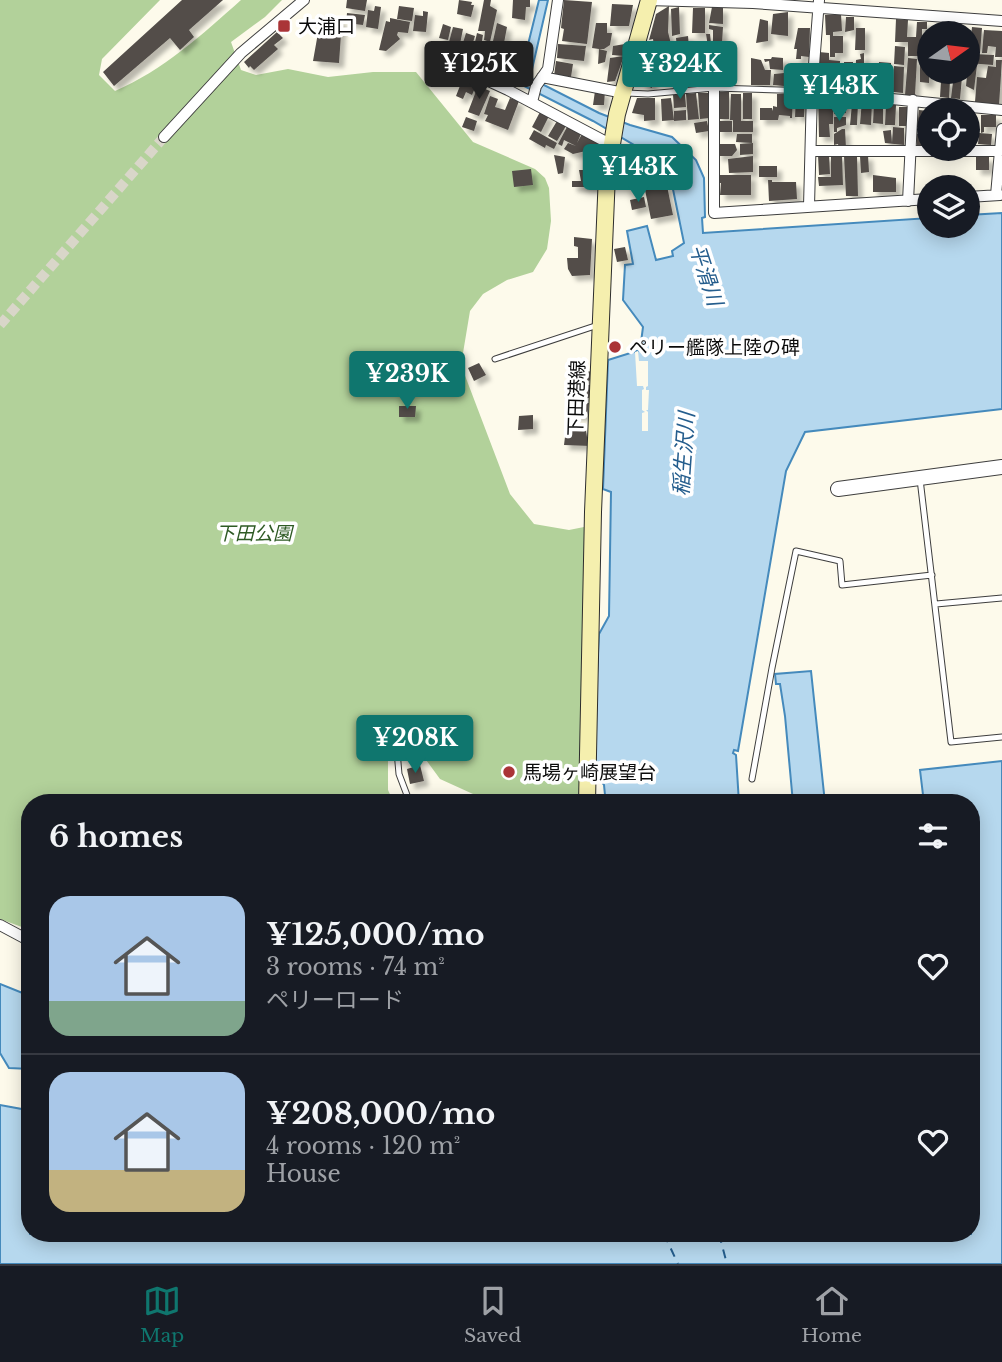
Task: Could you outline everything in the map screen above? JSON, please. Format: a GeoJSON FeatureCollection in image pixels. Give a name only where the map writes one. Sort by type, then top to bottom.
{"type":"FeatureCollection","features":[{"type":"Feature","properties":{"kind":"main road","name":"下田港線"},"geometry":{"type":"LineString","coordinates":[[587,794],[603,235],[611,141],[648,0]]}},
{"type":"Feature","properties":{"kind":"street"},"geometry":{"type":"LineString","coordinates":[[164,137],[241,53],[304,0]]}},
{"type":"Feature","properties":{"kind":"street"},"geometry":{"type":"LineString","coordinates":[[533,97],[549,64],[558,0]]}},
{"type":"Feature","properties":{"kind":"street"},"geometry":{"type":"LineString","coordinates":[[648,0],[819,4],[1002,21]]}},
{"type":"Feature","properties":{"kind":"street"},"geometry":{"type":"LineString","coordinates":[[809,206],[819,4]]}},
{"type":"Feature","properties":{"kind":"street"},"geometry":{"type":"LineString","coordinates":[[470,66],[493,84],[533,97],[611,141]]}},
{"type":"Feature","properties":{"kind":"street"},"geometry":{"type":"LineString","coordinates":[[540,79],[624,93]]}},
{"type":"Feature","properties":{"kind":"street"},"geometry":{"type":"LineString","coordinates":[[714,88],[714,213],[917,200]]}},
{"type":"Feature","properties":{"kind":"street"},"geometry":{"type":"LineString","coordinates":[[813,92],[1002,110]]}},
{"type":"Feature","properties":{"kind":"street"},"geometry":{"type":"LineString","coordinates":[[908,201],[913,100]]}},
{"type":"Feature","properties":{"kind":"street"},"geometry":{"type":"LineString","coordinates":[[980,196],[999,195],[1002,129]]}},
{"type":"Feature","properties":{"kind":"street"},"geometry":{"type":"LineString","coordinates":[[811,151],[1000,151]]}},
{"type":"Feature","properties":{"kind":"street"},"geometry":{"type":"LineString","coordinates":[[838,489],[1002,467]]}},
{"type":"Feature","properties":{"kind":"street"},"geometry":{"type":"LineString","coordinates":[[0,925],[21,936]]}},
{"type":"Feature","properties":{"kind":"lane"},"geometry":{"type":"LineString","coordinates":[[624,93],[648,94],[714,88],[813,92]]}},
{"type":"Feature","properties":{"kind":"lane"},"geometry":{"type":"LineString","coordinates":[[495,359],[580,327],[600,324]]}},
{"type":"Feature","properties":{"kind":"lane"},"geometry":{"type":"LineString","coordinates":[[920,478],[951,741],[1002,737]]}},
{"type":"Feature","properties":{"kind":"lane"},"geometry":{"type":"LineString","coordinates":[[752,779],[796,551],[840,561],[842,585],[932,575]]}},
{"type":"Feature","properties":{"kind":"lane"},"geometry":{"type":"LineString","coordinates":[[936,604],[1002,598]]}},
{"type":"Feature","properties":{"kind":"lane"},"geometry":{"type":"LineString","coordinates":[[397,751],[399,774],[407,794]]}},
{"type":"Feature","properties":{"kind":"green space","name":"下田公園"},"geometry":{"type":"Polygon","coordinates":[[[0,0],[160,0],[102,59],[99,75],[115,91],[166,62],[241,0],[282,0],[265,17],[231,42],[241,70],[256,75],[288,69],[328,77],[373,72],[416,72],[473,142],[535,169],[545,178],[549,188],[551,221],[547,249],[533,272],[507,280],[483,294],[470,311],[461,365],[510,494],[534,524],[569,530],[589,526],[582,794],[473,794],[440,779],[413,742],[388,748],[390,794],[21,794],[21,927],[0,919],[0,0]]]}},
{"type":"Feature","properties":{"kind":"water"},"geometry":{"type":"Polygon","coordinates":[[[539,0],[548,0],[530,78],[599,113],[672,137],[696,160],[704,178],[703,233],[917,219],[917,238],[980,238],[980,214],[1002,213],[1002,409],[805,432],[786,471],[738,751],[734,750],[733,753],[736,755],[738,794],[605,794],[604,785],[596,775],[595,711],[599,634],[609,616],[611,492],[603,489],[608,360],[640,350],[643,327],[623,300],[625,265],[633,264],[627,231],[647,226],[656,260],[673,256],[672,251],[684,243],[668,165],[593,121],[519,81],[539,0]]]}},
{"type":"Feature","properties":{"kind":"water"},"geometry":{"type":"Polygon","coordinates":[[[811,671],[824,794],[792,794],[785,716],[780,684],[776,684],[775,674],[811,671]]]}},
{"type":"Feature","properties":{"kind":"water"},"geometry":{"type":"Polygon","coordinates":[[[1002,761],[1002,1264],[0,1264],[0,1105],[21,1109],[21,1242],[980,1242],[980,794],[923,794],[920,770],[1002,761]]]}},
{"type":"Feature","properties":{"kind":"water"},"geometry":{"type":"Polygon","coordinates":[[[0,984],[21,992],[21,1069],[9,1068],[0,1053],[0,984]]]}},
{"type":"Feature","properties":{"kind":"pier"},"geometry":{"type":"Polygon","coordinates":[[[638,351],[639,361],[648,361],[648,431],[642,431],[644,389],[643,386],[637,386],[635,352],[638,351]]]}},
{"type":"Feature","properties":{"kind":"building"},"geometry":{"type":"Polygon","coordinates":[[[182,0],[223,0],[189,30],[194,37],[180,50],[170,38],[114,86],[103,72],[182,0]]]}},
{"type":"Feature","properties":{"kind":"building"},"geometry":{"type":"Polygon","coordinates":[[[347,0],[367,0],[365,11],[346,8],[347,0]]]}},
{"type":"Feature","properties":{"kind":"building"},"geometry":{"type":"Polygon","coordinates":[[[459,0],[472,2],[471,5],[474,5],[471,17],[457,14],[459,0]]]}},
{"type":"Feature","properties":{"kind":"building"},"geometry":{"type":"Polygon","coordinates":[[[484,0],[491,0],[490,6],[497,10],[490,42],[484,40],[485,31],[478,31],[484,0]]]}},
{"type":"Feature","properties":{"kind":"building"},"geometry":{"type":"Polygon","coordinates":[[[513,0],[530,0],[530,7],[526,7],[525,20],[512,18],[513,0]]]}},
{"type":"Feature","properties":{"kind":"building"},"geometry":{"type":"Polygon","coordinates":[[[564,0],[592,2],[587,44],[562,41],[564,0]]]}},
{"type":"Feature","properties":{"kind":"building"},"geometry":{"type":"Polygon","coordinates":[[[612,4],[633,5],[629,26],[610,26],[612,4]]]}},
{"type":"Feature","properties":{"kind":"building"},"geometry":{"type":"Polygon","coordinates":[[[375,6],[381,7],[378,29],[366,27],[368,10],[374,11],[375,6]]]}},
{"type":"Feature","properties":{"kind":"building"},"geometry":{"type":"Polygon","coordinates":[[[399,6],[414,8],[412,21],[397,19],[399,6]]]}},
{"type":"Feature","properties":{"kind":"building"},"geometry":{"type":"Polygon","coordinates":[[[669,6],[668,32],[672,48],[654,46],[653,39],[649,40],[656,14],[669,6]]]}},
{"type":"Feature","properties":{"kind":"building"},"geometry":{"type":"Polygon","coordinates":[[[679,7],[680,34],[672,36],[671,9],[679,7]]]}},
{"type":"Feature","properties":{"kind":"building"},"geometry":{"type":"Polygon","coordinates":[[[712,7],[723,8],[723,24],[709,23],[712,7]]]}},
{"type":"Feature","properties":{"kind":"building"},"geometry":{"type":"Polygon","coordinates":[[[693,8],[705,8],[705,33],[692,33],[693,8]]]}},
{"type":"Feature","properties":{"kind":"building"},"geometry":{"type":"Polygon","coordinates":[[[423,11],[428,12],[426,32],[413,31],[415,15],[423,16],[423,11]]]}},
{"type":"Feature","properties":{"kind":"building"},"geometry":{"type":"Polygon","coordinates":[[[788,12],[788,36],[771,34],[773,14],[788,12]]]}},
{"type":"Feature","properties":{"kind":"building"},"geometry":{"type":"Polygon","coordinates":[[[347,13],[365,15],[363,25],[346,23],[347,13]]]}},
{"type":"Feature","properties":{"kind":"building"},"geometry":{"type":"Polygon","coordinates":[[[841,14],[842,31],[833,32],[833,36],[843,36],[843,53],[835,53],[835,57],[830,57],[830,35],[826,35],[825,15],[841,14]]]}},
{"type":"Feature","properties":{"kind":"building"},"geometry":{"type":"Polygon","coordinates":[[[321,16],[342,20],[339,63],[313,61],[321,16]]]}},
{"type":"Feature","properties":{"kind":"building"},"geometry":{"type":"Polygon","coordinates":[[[846,17],[854,17],[854,30],[845,32],[846,17]]]}},
{"type":"Feature","properties":{"kind":"building"},"geometry":{"type":"Polygon","coordinates":[[[390,18],[410,22],[408,33],[398,32],[400,39],[386,51],[379,50],[386,21],[390,22],[390,18]]]}},
{"type":"Feature","properties":{"kind":"building"},"geometry":{"type":"Polygon","coordinates":[[[760,19],[768,21],[768,41],[756,43],[760,19]]]}},
{"type":"Feature","properties":{"kind":"building"},"geometry":{"type":"Polygon","coordinates":[[[896,19],[908,20],[907,37],[916,37],[917,22],[917,56],[908,56],[908,42],[895,42],[896,19]]]}},
{"type":"Feature","properties":{"kind":"building"},"geometry":{"type":"Polygon","coordinates":[[[497,23],[507,27],[504,43],[493,41],[497,23]]]}},
{"type":"Feature","properties":{"kind":"building"},"geometry":{"type":"Polygon","coordinates":[[[596,23],[607,23],[607,33],[612,33],[610,45],[604,49],[592,48],[596,23]]]}},
{"type":"Feature","properties":{"kind":"building"},"geometry":{"type":"Polygon","coordinates":[[[443,24],[451,27],[448,40],[439,38],[443,24]]]}},
{"type":"Feature","properties":{"kind":"building"},"geometry":{"type":"Polygon","coordinates":[[[709,25],[723,27],[722,43],[713,42],[713,30],[709,29],[709,25]]]}},
{"type":"Feature","properties":{"kind":"building"},"geometry":{"type":"Polygon","coordinates":[[[453,27],[463,29],[460,44],[449,42],[453,27]]]}},
{"type":"Feature","properties":{"kind":"building"},"geometry":{"type":"Polygon","coordinates":[[[798,28],[810,28],[809,57],[801,56],[801,59],[796,59],[797,49],[794,49],[798,28]]]}},
{"type":"Feature","properties":{"kind":"building"},"geometry":{"type":"Polygon","coordinates":[[[856,28],[865,28],[865,50],[855,50],[856,28]]]}},
{"type":"Feature","properties":{"kind":"building"},"geometry":{"type":"Polygon","coordinates":[[[984,30],[1002,31],[1002,57],[995,57],[996,47],[988,46],[987,53],[982,53],[984,30]]]}},
{"type":"Feature","properties":{"kind":"building"},"geometry":{"type":"Polygon","coordinates":[[[277,32],[283,38],[274,45],[278,49],[254,70],[250,66],[249,68],[244,62],[277,32]]]}},
{"type":"Feature","properties":{"kind":"building"},"geometry":{"type":"Polygon","coordinates":[[[466,33],[475,36],[470,52],[461,49],[466,33]]]}},
{"type":"Feature","properties":{"kind":"building"},"geometry":{"type":"Polygon","coordinates":[[[477,33],[483,35],[482,41],[488,43],[480,69],[474,67],[477,53],[473,51],[477,33]]]}},
{"type":"Feature","properties":{"kind":"building"},"geometry":{"type":"Polygon","coordinates":[[[706,34],[710,34],[711,43],[715,47],[722,45],[724,60],[710,59],[706,34]]]}},
{"type":"Feature","properties":{"kind":"building"},"geometry":{"type":"Polygon","coordinates":[[[688,36],[689,47],[677,49],[676,38],[688,36]]]}},
{"type":"Feature","properties":{"kind":"building"},"geometry":{"type":"Polygon","coordinates":[[[693,43],[705,43],[706,60],[695,62],[689,58],[693,52],[693,43]]]}},
{"type":"Feature","properties":{"kind":"building"},"geometry":{"type":"Polygon","coordinates":[[[509,44],[522,48],[519,61],[506,59],[509,44]]]}},
{"type":"Feature","properties":{"kind":"building"},"geometry":{"type":"Polygon","coordinates":[[[558,44],[586,46],[584,61],[557,58],[558,44]]]}},
{"type":"Feature","properties":{"kind":"building"},"geometry":{"type":"Polygon","coordinates":[[[625,44],[624,56],[612,55],[613,46],[625,44]]]}},
{"type":"Feature","properties":{"kind":"building"},"geometry":{"type":"Polygon","coordinates":[[[895,46],[905,47],[904,65],[894,64],[895,46]]]}},
{"type":"Feature","properties":{"kind":"building"},"geometry":{"type":"Polygon","coordinates":[[[599,49],[607,51],[605,62],[598,64],[599,49]]]}},
{"type":"Feature","properties":{"kind":"building"},"geometry":{"type":"Polygon","coordinates":[[[644,50],[652,52],[649,68],[641,65],[644,50]]]}},
{"type":"Feature","properties":{"kind":"building"},"geometry":{"type":"Polygon","coordinates":[[[685,52],[688,83],[677,85],[674,58],[685,52]]]}},
{"type":"Feature","properties":{"kind":"building"},"geometry":{"type":"Polygon","coordinates":[[[819,52],[829,53],[829,60],[840,61],[839,89],[818,88],[819,52]]]}},
{"type":"Feature","properties":{"kind":"building"},"geometry":{"type":"Polygon","coordinates":[[[864,53],[864,84],[855,84],[856,60],[861,59],[860,54],[864,53]]]}},
{"type":"Feature","properties":{"kind":"building"},"geometry":{"type":"Polygon","coordinates":[[[980,54],[994,55],[993,65],[980,64],[980,54]]]}},
{"type":"Feature","properties":{"kind":"building"},"geometry":{"type":"Polygon","coordinates":[[[488,55],[498,60],[493,73],[484,69],[488,55]]]}},
{"type":"Feature","properties":{"kind":"building"},"geometry":{"type":"Polygon","coordinates":[[[624,56],[615,81],[607,82],[610,58],[624,56]]]}},
{"type":"Feature","properties":{"kind":"building"},"geometry":{"type":"Polygon","coordinates":[[[751,58],[761,60],[765,70],[771,70],[770,85],[751,85],[751,58]]]}},
{"type":"Feature","properties":{"kind":"building"},"geometry":{"type":"Polygon","coordinates":[[[783,58],[783,70],[770,69],[769,61],[765,62],[764,59],[783,58]]]}},
{"type":"Feature","properties":{"kind":"building"},"geometry":{"type":"Polygon","coordinates":[[[908,58],[917,59],[915,95],[905,95],[908,58]]]}},
{"type":"Feature","properties":{"kind":"building"},"geometry":{"type":"Polygon","coordinates":[[[500,59],[513,62],[510,77],[496,75],[500,59]]]}},
{"type":"Feature","properties":{"kind":"building"},"geometry":{"type":"Polygon","coordinates":[[[996,60],[1002,60],[999,105],[980,103],[980,98],[975,98],[976,84],[980,84],[980,77],[986,78],[988,66],[996,67],[996,60]]]}},
{"type":"Feature","properties":{"kind":"building"},"geometry":{"type":"Polygon","coordinates":[[[556,61],[573,64],[571,77],[554,76],[556,61]]]}},
{"type":"Feature","properties":{"kind":"building"},"geometry":{"type":"Polygon","coordinates":[[[707,62],[709,75],[705,76],[703,82],[693,83],[692,65],[707,62]]]}},
{"type":"Feature","properties":{"kind":"building"},"geometry":{"type":"Polygon","coordinates":[[[844,62],[853,62],[853,81],[844,81],[844,62]]]}},
{"type":"Feature","properties":{"kind":"building"},"geometry":{"type":"Polygon","coordinates":[[[879,62],[891,63],[891,80],[878,79],[879,62]]]}},
{"type":"Feature","properties":{"kind":"building"},"geometry":{"type":"Polygon","coordinates":[[[712,64],[724,64],[723,83],[711,82],[712,64]]]}},
{"type":"Feature","properties":{"kind":"building"},"geometry":{"type":"Polygon","coordinates":[[[894,66],[904,67],[903,93],[893,92],[894,66]]]}},
{"type":"Feature","properties":{"kind":"building"},"geometry":{"type":"Polygon","coordinates":[[[645,69],[650,70],[653,77],[652,88],[641,84],[645,69]]]}},
{"type":"Feature","properties":{"kind":"building"},"geometry":{"type":"Polygon","coordinates":[[[465,73],[472,76],[470,81],[477,83],[472,95],[466,92],[463,99],[456,96],[465,73]]]}},
{"type":"Feature","properties":{"kind":"building"},"geometry":{"type":"Polygon","coordinates":[[[784,73],[784,86],[773,85],[774,74],[784,73]]]}},
{"type":"Feature","properties":{"kind":"building"},"geometry":{"type":"Polygon","coordinates":[[[787,76],[807,76],[807,86],[785,85],[787,76]]]}},
{"type":"Feature","properties":{"kind":"building"},"geometry":{"type":"Polygon","coordinates":[[[941,84],[950,84],[949,98],[940,97],[941,84]]]}},
{"type":"Feature","properties":{"kind":"building"},"geometry":{"type":"Polygon","coordinates":[[[953,84],[961,84],[960,98],[951,98],[953,84]]]}},
{"type":"Feature","properties":{"kind":"building"},"geometry":{"type":"Polygon","coordinates":[[[966,84],[975,84],[974,90],[966,84]]]}},
{"type":"Feature","properties":{"kind":"building"},"geometry":{"type":"Polygon","coordinates":[[[478,86],[490,91],[479,116],[468,112],[478,86]]]}},
{"type":"Feature","properties":{"kind":"building"},"geometry":{"type":"Polygon","coordinates":[[[595,91],[605,91],[604,105],[593,105],[595,91]]]}},
{"type":"Feature","properties":{"kind":"building"},"geometry":{"type":"Polygon","coordinates":[[[718,92],[729,92],[729,119],[717,119],[718,92]]]}},
{"type":"Feature","properties":{"kind":"building"},"geometry":{"type":"Polygon","coordinates":[[[696,93],[699,119],[688,120],[686,94],[696,93]]]}},
{"type":"Feature","properties":{"kind":"building"},"geometry":{"type":"Polygon","coordinates":[[[698,93],[708,93],[710,118],[700,119],[698,93]]]}},
{"type":"Feature","properties":{"kind":"building"},"geometry":{"type":"Polygon","coordinates":[[[743,93],[752,93],[752,119],[743,119],[743,93]]]}},
{"type":"Feature","properties":{"kind":"building"},"geometry":{"type":"Polygon","coordinates":[[[685,94],[686,107],[674,108],[673,95],[685,94]]]}},
{"type":"Feature","properties":{"kind":"building"},"geometry":{"type":"Polygon","coordinates":[[[731,94],[741,94],[741,121],[753,121],[753,132],[733,132],[733,120],[730,120],[731,94]]]}},
{"type":"Feature","properties":{"kind":"building"},"geometry":{"type":"Polygon","coordinates":[[[777,94],[793,94],[792,118],[779,115],[778,120],[760,120],[760,108],[772,108],[773,111],[773,106],[777,107],[777,94]]]}},
{"type":"Feature","properties":{"kind":"building"},"geometry":{"type":"Polygon","coordinates":[[[796,95],[805,96],[804,117],[795,117],[796,95]]]}},
{"type":"Feature","properties":{"kind":"building"},"geometry":{"type":"Polygon","coordinates":[[[490,96],[498,99],[495,107],[505,110],[510,98],[519,101],[508,130],[485,121],[488,115],[484,114],[490,96]]]}},
{"type":"Feature","properties":{"kind":"building"},"geometry":{"type":"Polygon","coordinates":[[[818,97],[833,97],[833,101],[845,100],[846,113],[834,114],[833,104],[833,124],[829,124],[830,137],[819,137],[818,97]]]}},
{"type":"Feature","properties":{"kind":"building"},"geometry":{"type":"Polygon","coordinates":[[[637,98],[655,98],[655,120],[644,121],[644,115],[632,113],[637,98]]]}},
{"type":"Feature","properties":{"kind":"building"},"geometry":{"type":"Polygon","coordinates":[[[671,98],[674,120],[662,121],[661,99],[671,98]]]}},
{"type":"Feature","properties":{"kind":"building"},"geometry":{"type":"Polygon","coordinates":[[[862,100],[872,101],[871,125],[860,124],[862,100]]]}},
{"type":"Feature","properties":{"kind":"building"},"geometry":{"type":"Polygon","coordinates":[[[852,104],[858,104],[857,125],[850,125],[852,104]]]}},
{"type":"Feature","properties":{"kind":"building"},"geometry":{"type":"Polygon","coordinates":[[[874,104],[883,107],[883,124],[873,123],[874,104]]]}},
{"type":"Feature","properties":{"kind":"building"},"geometry":{"type":"Polygon","coordinates":[[[886,104],[896,105],[895,125],[885,125],[886,104]]]}},
{"type":"Feature","properties":{"kind":"building"},"geometry":{"type":"Polygon","coordinates":[[[899,107],[907,107],[908,126],[899,126],[899,107]]]}},
{"type":"Feature","properties":{"kind":"building"},"geometry":{"type":"Polygon","coordinates":[[[686,110],[686,120],[674,121],[674,111],[686,110]]]}},
{"type":"Feature","properties":{"kind":"building"},"geometry":{"type":"Polygon","coordinates":[[[540,112],[549,116],[541,132],[532,127],[540,112]]]}},
{"type":"Feature","properties":{"kind":"building"},"geometry":{"type":"Polygon","coordinates":[[[981,115],[996,115],[996,127],[984,127],[984,132],[981,133],[981,115]]]}},
{"type":"Feature","properties":{"kind":"building"},"geometry":{"type":"Polygon","coordinates":[[[466,117],[477,121],[474,131],[462,127],[466,117]]]}},
{"type":"Feature","properties":{"kind":"building"},"geometry":{"type":"Polygon","coordinates":[[[834,117],[846,117],[846,125],[837,128],[837,132],[834,132],[834,117]]]}},
{"type":"Feature","properties":{"kind":"building"},"geometry":{"type":"Polygon","coordinates":[[[557,121],[566,126],[557,141],[548,136],[557,121]]]}},
{"type":"Feature","properties":{"kind":"building"},"geometry":{"type":"Polygon","coordinates":[[[707,121],[709,131],[696,133],[694,123],[707,121]]]}},
{"type":"Feature","properties":{"kind":"building"},"geometry":{"type":"Polygon","coordinates":[[[718,121],[732,121],[732,132],[718,132],[718,121]]]}},
{"type":"Feature","properties":{"kind":"building"},"geometry":{"type":"Polygon","coordinates":[[[567,127],[581,134],[577,143],[582,134],[597,142],[599,148],[573,154],[564,149],[568,143],[576,146],[564,140],[562,146],[558,144],[567,127]]]}},
{"type":"Feature","properties":{"kind":"building"},"geometry":{"type":"Polygon","coordinates":[[[893,127],[904,128],[904,145],[885,143],[883,131],[891,130],[892,143],[893,127]]]}},
{"type":"Feature","properties":{"kind":"building"},"geometry":{"type":"Polygon","coordinates":[[[845,129],[846,148],[834,145],[834,134],[845,129]]]}},
{"type":"Feature","properties":{"kind":"building"},"geometry":{"type":"Polygon","coordinates":[[[534,130],[557,143],[554,149],[546,145],[545,148],[529,139],[534,130]]]}},
{"type":"Feature","properties":{"kind":"building"},"geometry":{"type":"Polygon","coordinates":[[[980,133],[992,134],[991,145],[980,144],[980,133]]]}},
{"type":"Feature","properties":{"kind":"building"},"geometry":{"type":"Polygon","coordinates":[[[737,134],[752,134],[752,143],[736,142],[737,134]]]}},
{"type":"Feature","properties":{"kind":"building"},"geometry":{"type":"Polygon","coordinates":[[[753,143],[753,154],[740,155],[740,144],[753,143]]]}},
{"type":"Feature","properties":{"kind":"building"},"geometry":{"type":"Polygon","coordinates":[[[717,144],[735,144],[737,150],[732,156],[717,156],[717,144]]]}},
{"type":"Feature","properties":{"kind":"building"},"geometry":{"type":"Polygon","coordinates":[[[554,155],[565,157],[563,173],[558,174],[554,155]]]}},
{"type":"Feature","properties":{"kind":"building"},"geometry":{"type":"Polygon","coordinates":[[[818,155],[829,155],[830,174],[819,175],[818,155]]]}},
{"type":"Feature","properties":{"kind":"building"},"geometry":{"type":"Polygon","coordinates":[[[831,155],[842,155],[843,185],[819,186],[818,177],[831,177],[831,155]]]}},
{"type":"Feature","properties":{"kind":"building"},"geometry":{"type":"Polygon","coordinates":[[[868,155],[869,172],[861,173],[860,156],[868,155]]]}},
{"type":"Feature","properties":{"kind":"building"},"geometry":{"type":"Polygon","coordinates":[[[753,156],[753,172],[729,173],[728,159],[753,156]]]}},
{"type":"Feature","properties":{"kind":"building"},"geometry":{"type":"Polygon","coordinates":[[[844,156],[857,156],[858,196],[846,196],[844,156]]]}},
{"type":"Feature","properties":{"kind":"building"},"geometry":{"type":"Polygon","coordinates":[[[980,156],[989,157],[989,170],[976,170],[976,161],[980,161],[980,156]]]}},
{"type":"Feature","properties":{"kind":"building"},"geometry":{"type":"Polygon","coordinates":[[[759,166],[777,166],[777,177],[759,177],[759,166]]]}},
{"type":"Feature","properties":{"kind":"building"},"geometry":{"type":"Polygon","coordinates":[[[591,167],[599,167],[598,187],[572,187],[572,181],[581,181],[579,170],[589,170],[591,167]]]}},
{"type":"Feature","properties":{"kind":"building"},"geometry":{"type":"Polygon","coordinates":[[[531,169],[533,185],[514,187],[512,171],[531,169]]]}},
{"type":"Feature","properties":{"kind":"building"},"geometry":{"type":"Polygon","coordinates":[[[717,175],[751,175],[751,195],[720,195],[721,183],[717,183],[717,175]]]}},
{"type":"Feature","properties":{"kind":"building"},"geometry":{"type":"Polygon","coordinates":[[[873,175],[896,178],[896,192],[873,192],[873,175]]]}},
{"type":"Feature","properties":{"kind":"building"},"geometry":{"type":"Polygon","coordinates":[[[768,180],[796,182],[797,199],[769,201],[768,180]]]}},
{"type":"Feature","properties":{"kind":"building"},"geometry":{"type":"Polygon","coordinates":[[[667,186],[673,215],[651,219],[645,190],[667,186]]]}},
{"type":"Feature","properties":{"kind":"building"},"geometry":{"type":"Polygon","coordinates":[[[644,197],[646,207],[632,210],[630,200],[644,197]]]}},
{"type":"Feature","properties":{"kind":"building"},"geometry":{"type":"Polygon","coordinates":[[[574,237],[592,239],[590,275],[572,276],[568,269],[567,258],[578,258],[574,237]]]}},
{"type":"Feature","properties":{"kind":"building"},"geometry":{"type":"Polygon","coordinates":[[[625,247],[628,260],[617,262],[614,249],[625,247]]]}},
{"type":"Feature","properties":{"kind":"building"},"geometry":{"type":"Polygon","coordinates":[[[479,363],[486,375],[474,381],[468,368],[479,363]]]}},
{"type":"Feature","properties":{"kind":"building"},"geometry":{"type":"Polygon","coordinates":[[[592,371],[593,380],[573,383],[572,374],[592,371]]]}},
{"type":"Feature","properties":{"kind":"building"},"geometry":{"type":"Polygon","coordinates":[[[570,385],[590,385],[589,398],[570,398],[570,385]]]}},
{"type":"Feature","properties":{"kind":"building"},"geometry":{"type":"Polygon","coordinates":[[[570,402],[589,403],[587,416],[568,415],[570,402]]]}},
{"type":"Feature","properties":{"kind":"building"},"geometry":{"type":"Polygon","coordinates":[[[399,406],[416,406],[415,417],[399,417],[399,406]]]}},
{"type":"Feature","properties":{"kind":"building"},"geometry":{"type":"Polygon","coordinates":[[[533,415],[533,429],[518,430],[519,416],[533,415]]]}},
{"type":"Feature","properties":{"kind":"building"},"geometry":{"type":"Polygon","coordinates":[[[566,429],[586,430],[587,437],[592,438],[591,446],[564,445],[566,429]]]}},
{"type":"Feature","properties":{"kind":"building"},"geometry":{"type":"Polygon","coordinates":[[[420,765],[424,781],[410,784],[407,769],[420,765]]]}},
{"type":"Feature","properties":{"kind":"ferry route"},"geometry":{"type":"LineString","coordinates":[[668,1242],[678,1264]]}},
{"type":"Feature","properties":{"kind":"ferry route"},"geometry":{"type":"LineString","coordinates":[[721,1242],[727,1264]]}},
{"type":"Feature","properties":{"kind":"tunnel"},"geometry":{"type":"LineString","coordinates":[[0,325],[164,137]]}},
{"type":"Feature","properties":{"kind":"place","name":"大浦口"},"geometry":{"type":"Point","coordinates":[284,26]}},
{"type":"Feature","properties":{"kind":"place","name":"ペリー艦隊上陸の碑"},"geometry":{"type":"Point","coordinates":[615,347]}},
{"type":"Feature","properties":{"kind":"place","name":"馬場ヶ崎展望台"},"geometry":{"type":"Point","coordinates":[509,772]}},
{"type":"Feature","properties":{"kind":"water label","name":"平滑川"},"geometry":{"type":"Point","coordinates":[706,275]}},
{"type":"Feature","properties":{"kind":"water label","name":"稲生沢川"},"geometry":{"type":"Point","coordinates":[684,454]}}]}
